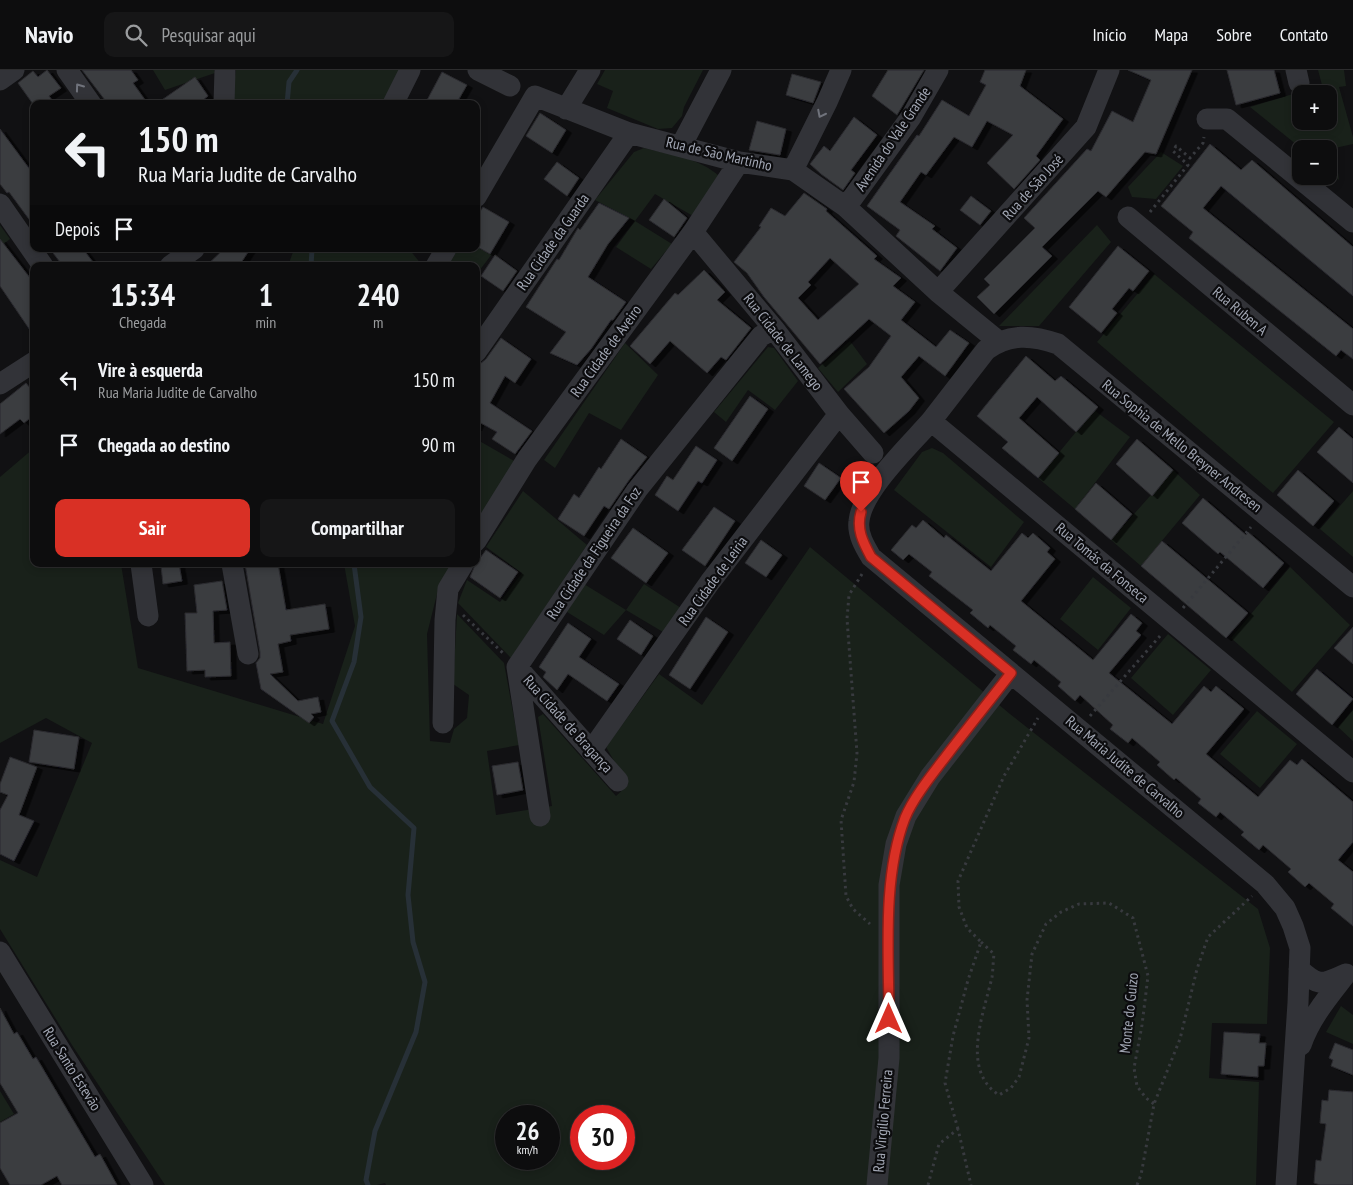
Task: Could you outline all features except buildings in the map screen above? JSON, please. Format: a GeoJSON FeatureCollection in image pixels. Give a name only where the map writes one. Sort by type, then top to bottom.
{"type":"FeatureCollection","features":[{"type":"Feature","properties":{"kind":"street"},"geometry":{"type":"LineString","coordinates":[[0,80],[14,70]]}},
{"type":"Feature","properties":{"kind":"street"},"geometry":{"type":"LineString","coordinates":[[67,70],[89,100]]}},
{"type":"Feature","properties":{"kind":"street"},"geometry":{"type":"LineString","coordinates":[[224,100],[225,70]]}},
{"type":"Feature","properties":{"kind":"street"},"geometry":{"type":"LineString","coordinates":[[395,100],[410,70]]}},
{"type":"Feature","properties":{"kind":"street"},"geometry":{"type":"LineString","coordinates":[[478,70],[510,86]]}},
{"type":"Feature","properties":{"kind":"street"},"geometry":{"type":"LineString","coordinates":[[566,108],[590,70]]}},
{"type":"Feature","properties":{"kind":"street"},"geometry":{"type":"LineString","coordinates":[[681,146],[721,70]]}},
{"type":"Feature","properties":{"kind":"street"},"geometry":{"type":"LineString","coordinates":[[793,170],[841,70]]}},
{"type":"Feature","properties":{"kind":"street","name":"Avenida do Vale Grande"},"geometry":{"type":"LineString","coordinates":[[846,207],[912,117],[938,70]]}},
{"type":"Feature","properties":{"kind":"street","name":"Rua de São José"},"geometry":{"type":"LineString","coordinates":[[938,292],[1086,127],[1109,70]]}},
{"type":"Feature","properties":{"kind":"street","name":"Rua de São Martinho"},"geometry":{"type":"LineString","coordinates":[[480,190],[535,96],[629,133],[739,162],[793,170],[846,207],[938,292],[998,341]]}},
{"type":"Feature","properties":{"kind":"street"},"geometry":{"type":"LineString","coordinates":[[1207,119],[1227,119],[1353,222]]}},
{"type":"Feature","properties":{"kind":"street","name":"Rua Cidade da Guarda"},"geometry":{"type":"LineString","coordinates":[[480,346],[629,133]]}},
{"type":"Feature","properties":{"kind":"street","name":"Rua Cidade de Aveiro"},"geometry":{"type":"LineString","coordinates":[[480,535],[527,459],[693,232],[739,162]]}},
{"type":"Feature","properties":{"kind":"street"},"geometry":{"type":"LineString","coordinates":[[0,204],[30,247]]}},
{"type":"Feature","properties":{"kind":"street","name":"Rua Ruben A"},"geometry":{"type":"LineString","coordinates":[[1133,222],[1353,405]]}},
{"type":"Feature","properties":{"kind":"street","name":"Rua Cidade de Lamego"},"geometry":{"type":"LineString","coordinates":[[693,232],[774,329],[839,414],[873,452]]}},
{"type":"Feature","properties":{"kind":"street"},"geometry":{"type":"LineString","coordinates":[[176,262],[190,252]]}},
{"type":"Feature","properties":{"kind":"street","name":"Rua Cidade da Figueira da Foz"},"geometry":{"type":"LineString","coordinates":[[517,666],[636,490],[761,336],[774,329]]}},
{"type":"Feature","properties":{"kind":"street","name":"Rua Sophia de Mello Breyner Andresen"},"geometry":{"type":"LineString","coordinates":[[998,341],[1022,337],[1040,338],[1058,344],[1353,587]]}},
{"type":"Feature","properties":{"kind":"street"},"geometry":{"type":"LineString","coordinates":[[931,422],[986,350],[998,341]]}},
{"type":"Feature","properties":{"kind":"street"},"geometry":{"type":"LineString","coordinates":[[0,384],[30,365]]}},
{"type":"Feature","properties":{"kind":"street","name":"Rua Cidade de Leiria"},"geometry":{"type":"LineString","coordinates":[[591,751],[710,582],[839,414]]}},
{"type":"Feature","properties":{"kind":"street","name":"Rua Maria Judite de Carvalho"},"geometry":{"type":"LineString","coordinates":[[931,422],[888,470],[864,501],[858,522],[861,539],[871,557],[1265,884],[1285,908],[1300,948],[1286,1185]]}},
{"type":"Feature","properties":{"kind":"street","name":"Rua Tomás da Fonseca"},"geometry":{"type":"LineString","coordinates":[[931,422],[1353,772]]}},
{"type":"Feature","properties":{"kind":"street"},"geometry":{"type":"LineString","coordinates":[[141,567],[148,616]]}},
{"type":"Feature","properties":{"kind":"street"},"geometry":{"type":"LineString","coordinates":[[233,567],[248,654]]}},
{"type":"Feature","properties":{"kind":"street"},"geometry":{"type":"LineString","coordinates":[[443,723],[445,620],[448,589],[461,567]]}},
{"type":"Feature","properties":{"kind":"street"},"geometry":{"type":"LineString","coordinates":[[517,666],[540,816]]}},
{"type":"Feature","properties":{"kind":"street","name":"Rua Cidade de Bragança"},"geometry":{"type":"LineString","coordinates":[[517,666],[618,781]]}},
{"type":"Feature","properties":{"kind":"street","name":"Rua Virgílio Ferreira"},"geometry":{"type":"LineString","coordinates":[[877,1185],[889,1058],[889,885],[896,844],[906,816],[930,777],[1011,673]]}},
{"type":"Feature","properties":{"kind":"street","name":"Rua Santo Estevão"},"geometry":{"type":"LineString","coordinates":[[0,952],[143,1185]]}},
{"type":"Feature","properties":{"kind":"street"},"geometry":{"type":"LineString","coordinates":[[1299,970],[1313,981],[1320,983],[1349,970]]}},
{"type":"Feature","properties":{"kind":"street"},"geometry":{"type":"LineString","coordinates":[[1298,1003],[1315,997],[1349,970]]}},
{"type":"Feature","properties":{"kind":"street"},"geometry":{"type":"LineString","coordinates":[[1294,1068],[1306,1029],[1349,970]]}},
{"type":"Feature","properties":{"kind":"path"},"geometry":{"type":"LineString","coordinates":[[1133,222],[1188,165],[1173,151],[1176,146],[1190,158],[1203,143],[1207,119]]}},
{"type":"Feature","properties":{"kind":"path"},"geometry":{"type":"LineString","coordinates":[[1079,728],[1172,622],[1263,513]]}},
{"type":"Feature","properties":{"kind":"path"},"geometry":{"type":"LineString","coordinates":[[871,557],[849,595],[847,620],[858,753],[854,782],[841,820],[846,896],[853,910],[889,941]]}},
{"type":"Feature","properties":{"kind":"path"},"geometry":{"type":"LineString","coordinates":[[448,589],[454,606],[517,666]]}},
{"type":"Feature","properties":{"kind":"path","name":"Monte do Guizo"},"geometry":{"type":"LineString","coordinates":[[1047,702],[1004,776],[958,882],[959,907],[967,928],[994,954],[993,974],[976,1043],[980,1072],[990,1089],[999,1094],[1011,1088],[1019,1077],[1028,1038],[1027,1000],[1032,954],[1046,924],[1062,912],[1079,904],[1109,903],[1133,918],[1148,976],[1134,1068],[1137,1086],[1146,1098],[1154,1104]]}},
{"type":"Feature","properties":{"kind":"path"},"geometry":{"type":"LineString","coordinates":[[1137,1185],[1141,1175],[1154,1104],[1180,1039],[1197,969],[1208,937],[1265,884]]}},
{"type":"Feature","properties":{"kind":"path"},"geometry":{"type":"LineString","coordinates":[[971,1185],[945,1082],[953,1036],[968,980],[982,942]]}},
{"type":"Feature","properties":{"kind":"path"},"geometry":{"type":"LineString","coordinates":[[928,1185],[939,1144],[958,1129]]}},
{"type":"Feature","properties":{"kind":"shaded area"},"geometry":{"type":"Polygon","coordinates":[[[153,70],[214,70],[215,73],[165,90],[153,70]]]}},
{"type":"Feature","properties":{"kind":"shaded area"},"geometry":{"type":"Polygon","coordinates":[[[236,70],[399,70],[384,100],[232,100],[236,70]]]}},
{"type":"Feature","properties":{"kind":"shaded area"},"geometry":{"type":"Polygon","coordinates":[[[605,70],[703,70],[684,107],[682,116],[672,128],[658,129],[607,108],[613,91],[597,84],[605,70]]]}},
{"type":"Feature","properties":{"kind":"shaded area"},"geometry":{"type":"Polygon","coordinates":[[[1318,70],[1344,70],[1346,86],[1339,87],[1353,137],[1353,144],[1337,148],[1337,140],[1292,141],[1250,107],[1292,94],[1292,130],[1337,130],[1337,85],[1322,85],[1318,70]]]}},
{"type":"Feature","properties":{"kind":"shaded area"},"geometry":{"type":"Polygon","coordinates":[[[644,148],[683,158],[703,165],[719,176],[693,216],[655,194],[635,221],[595,200],[634,152],[644,148]]]}},
{"type":"Feature","properties":{"kind":"shaded area"},"geometry":{"type":"Polygon","coordinates":[[[1161,152],[1183,166],[1156,199],[1132,197],[1128,187],[1161,152]]]}},
{"type":"Feature","properties":{"kind":"shaded area"},"geometry":{"type":"Polygon","coordinates":[[[635,221],[672,244],[651,269],[616,247],[635,221]]]}},
{"type":"Feature","properties":{"kind":"shaded area"},"geometry":{"type":"Polygon","coordinates":[[[0,225],[10,239],[0,247],[0,225]]]}},
{"type":"Feature","properties":{"kind":"shaded area"},"geometry":{"type":"Polygon","coordinates":[[[1097,225],[1111,242],[1039,326],[999,326],[1097,225]]]}},
{"type":"Feature","properties":{"kind":"shaded area"},"geometry":{"type":"Polygon","coordinates":[[[480,248],[492,254],[480,270],[480,262],[450,262],[456,252],[480,252],[480,248]]]}},
{"type":"Feature","properties":{"kind":"shaded area"},"geometry":{"type":"Polygon","coordinates":[[[293,252],[411,252],[420,262],[289,262],[293,252]]]}},
{"type":"Feature","properties":{"kind":"shaded area"},"geometry":{"type":"Polygon","coordinates":[[[1154,274],[1334,422],[1273,493],[1097,342],[1154,274]]]}},
{"type":"Feature","properties":{"kind":"shaded area"},"geometry":{"type":"Polygon","coordinates":[[[850,341],[867,364],[838,392],[818,368],[850,341]]]}},
{"type":"Feature","properties":{"kind":"shaded area"},"geometry":{"type":"Polygon","coordinates":[[[625,343],[658,375],[621,430],[589,413],[555,468],[544,460],[625,343]]]}},
{"type":"Feature","properties":{"kind":"shaded area"},"geometry":{"type":"Polygon","coordinates":[[[768,347],[774,348],[798,381],[775,410],[748,390],[726,422],[714,412],[768,347]]]}},
{"type":"Feature","properties":{"kind":"shaded area"},"geometry":{"type":"Polygon","coordinates":[[[1094,410],[1130,437],[1075,509],[1038,478],[1094,410]]]}},
{"type":"Feature","properties":{"kind":"shaded area"},"geometry":{"type":"Polygon","coordinates":[[[480,441],[516,462],[480,520],[480,441]]]}},
{"type":"Feature","properties":{"kind":"shaded area"},"geometry":{"type":"Polygon","coordinates":[[[932,448],[943,453],[1024,522],[991,567],[894,490],[922,452],[932,448]]]}},
{"type":"Feature","properties":{"kind":"shaded area"},"geometry":{"type":"Polygon","coordinates":[[[30,451],[30,567],[121,567],[138,668],[323,724],[355,626],[345,567],[452,567],[438,590],[427,634],[430,741],[450,743],[454,729],[467,718],[469,695],[453,684],[457,614],[504,663],[519,745],[487,751],[496,815],[552,806],[538,717],[543,714],[616,796],[628,785],[606,747],[659,674],[702,705],[810,547],[1010,714],[1258,909],[1270,948],[1267,1024],[1212,1023],[1209,1078],[1259,1082],[1256,1185],[386,1185],[385,1183],[377,1185],[165,1185],[72,1045],[0,929],[0,860],[37,877],[92,743],[46,718],[0,743],[0,477],[30,451]]]}},
{"type":"Feature","properties":{"kind":"shaded area"},"geometry":{"type":"Polygon","coordinates":[[[1173,470],[1200,495],[1141,566],[1111,540],[1173,470]]]}},
{"type":"Feature","properties":{"kind":"shaded area"},"geometry":{"type":"Polygon","coordinates":[[[523,491],[587,545],[511,658],[458,603],[467,580],[500,602],[522,573],[486,547],[523,491]]]}},
{"type":"Feature","properties":{"kind":"shaded area"},"geometry":{"type":"Polygon","coordinates":[[[1353,491],[1353,557],[1320,529],[1353,491]]]}},
{"type":"Feature","properties":{"kind":"shaded area"},"geometry":{"type":"Polygon","coordinates":[[[1290,567],[1350,625],[1292,692],[1231,638],[1290,567]]]}},
{"type":"Feature","properties":{"kind":"shaded area"},"geometry":{"type":"Polygon","coordinates":[[[1093,577],[1131,608],[1098,650],[1060,619],[1093,577]]]}},
{"type":"Feature","properties":{"kind":"shaded area"},"geometry":{"type":"Polygon","coordinates":[[[584,584],[626,610],[604,635],[567,612],[584,584]]]}},
{"type":"Feature","properties":{"kind":"shaded area"},"geometry":{"type":"Polygon","coordinates":[[[644,584],[681,608],[663,632],[626,610],[644,584]]]}},
{"type":"Feature","properties":{"kind":"shaded area"},"geometry":{"type":"Polygon","coordinates":[[[1168,634],[1211,670],[1173,715],[1131,678],[1168,634]]]}},
{"type":"Feature","properties":{"kind":"shaded area"},"geometry":{"type":"Polygon","coordinates":[[[1353,710],[1353,741],[1338,727],[1353,710]]]}},
{"type":"Feature","properties":{"kind":"shaded area"},"geometry":{"type":"Polygon","coordinates":[[[1257,711],[1297,744],[1260,788],[1220,754],[1257,711]]]}},
{"type":"Feature","properties":{"kind":"shaded area"},"geometry":{"type":"Polygon","coordinates":[[[1341,1006],[1353,1015],[1353,1044],[1326,1032],[1341,1006]]]}},
{"type":"Feature","properties":{"kind":"shaded area"},"geometry":{"type":"Polygon","coordinates":[[[0,1091],[14,1114],[0,1122],[0,1091]]]}},
{"type":"Feature","properties":{"kind":"waterway"},"geometry":{"type":"LineString","coordinates":[[287,100],[289,82],[297,70]]}},
{"type":"Feature","properties":{"kind":"waterway"},"geometry":{"type":"LineString","coordinates":[[311,262],[312,252]]}},
{"type":"Feature","properties":{"kind":"waterway"},"geometry":{"type":"LineString","coordinates":[[354,567],[361,617],[354,662],[332,721],[370,787],[414,828],[408,895],[413,942],[425,982],[416,1032],[375,1131],[366,1180],[368,1185]]}},
{"type":"Feature","properties":{"kind":"route"},"geometry":{"type":"LineString","coordinates":[[861,512],[858,522],[861,539],[871,557],[1011,673],[930,777],[906,816],[896,844],[889,885],[889,1019]]}}]}
